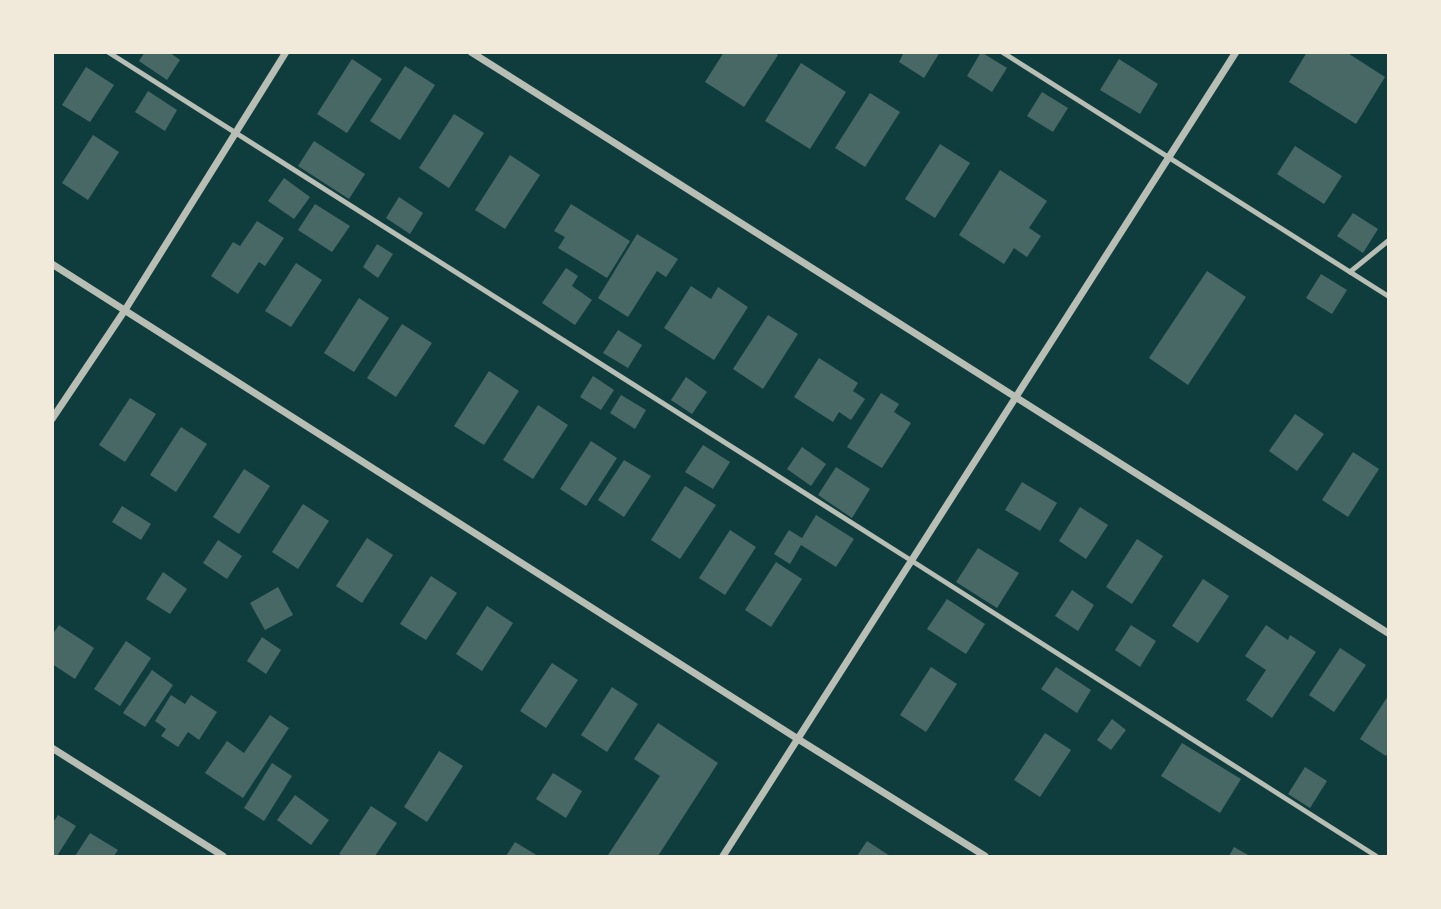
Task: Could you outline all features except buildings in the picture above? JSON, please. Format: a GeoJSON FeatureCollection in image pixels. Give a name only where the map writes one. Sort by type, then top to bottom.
{"type":"FeatureCollection","features":[{"type":"Feature","properties":{"kind":"street"},"geometry":{"type":"LineString","coordinates":[[52,419],[125,310],[286,52]]}},
{"type":"Feature","properties":{"kind":"street"},"geometry":{"type":"LineString","coordinates":[[471,52],[1388,633]]}},
{"type":"Feature","properties":{"kind":"street"},"geometry":{"type":"LineString","coordinates":[[723,856],[1236,52]]}},
{"type":"Feature","properties":{"kind":"street"},"geometry":{"type":"LineString","coordinates":[[52,264],[985,856]]}},
{"type":"Feature","properties":{"kind":"street"},"geometry":{"type":"LineString","coordinates":[[52,748],[223,856]]}},
{"type":"Feature","properties":{"kind":"lane"},"geometry":{"type":"LineString","coordinates":[[108,52],[1376,856]]}},
{"type":"Feature","properties":{"kind":"lane"},"geometry":{"type":"LineString","coordinates":[[1002,52],[1388,296]]}},
{"type":"Feature","properties":{"kind":"lane"},"geometry":{"type":"LineString","coordinates":[[1350,272],[1388,242]]}}]}
